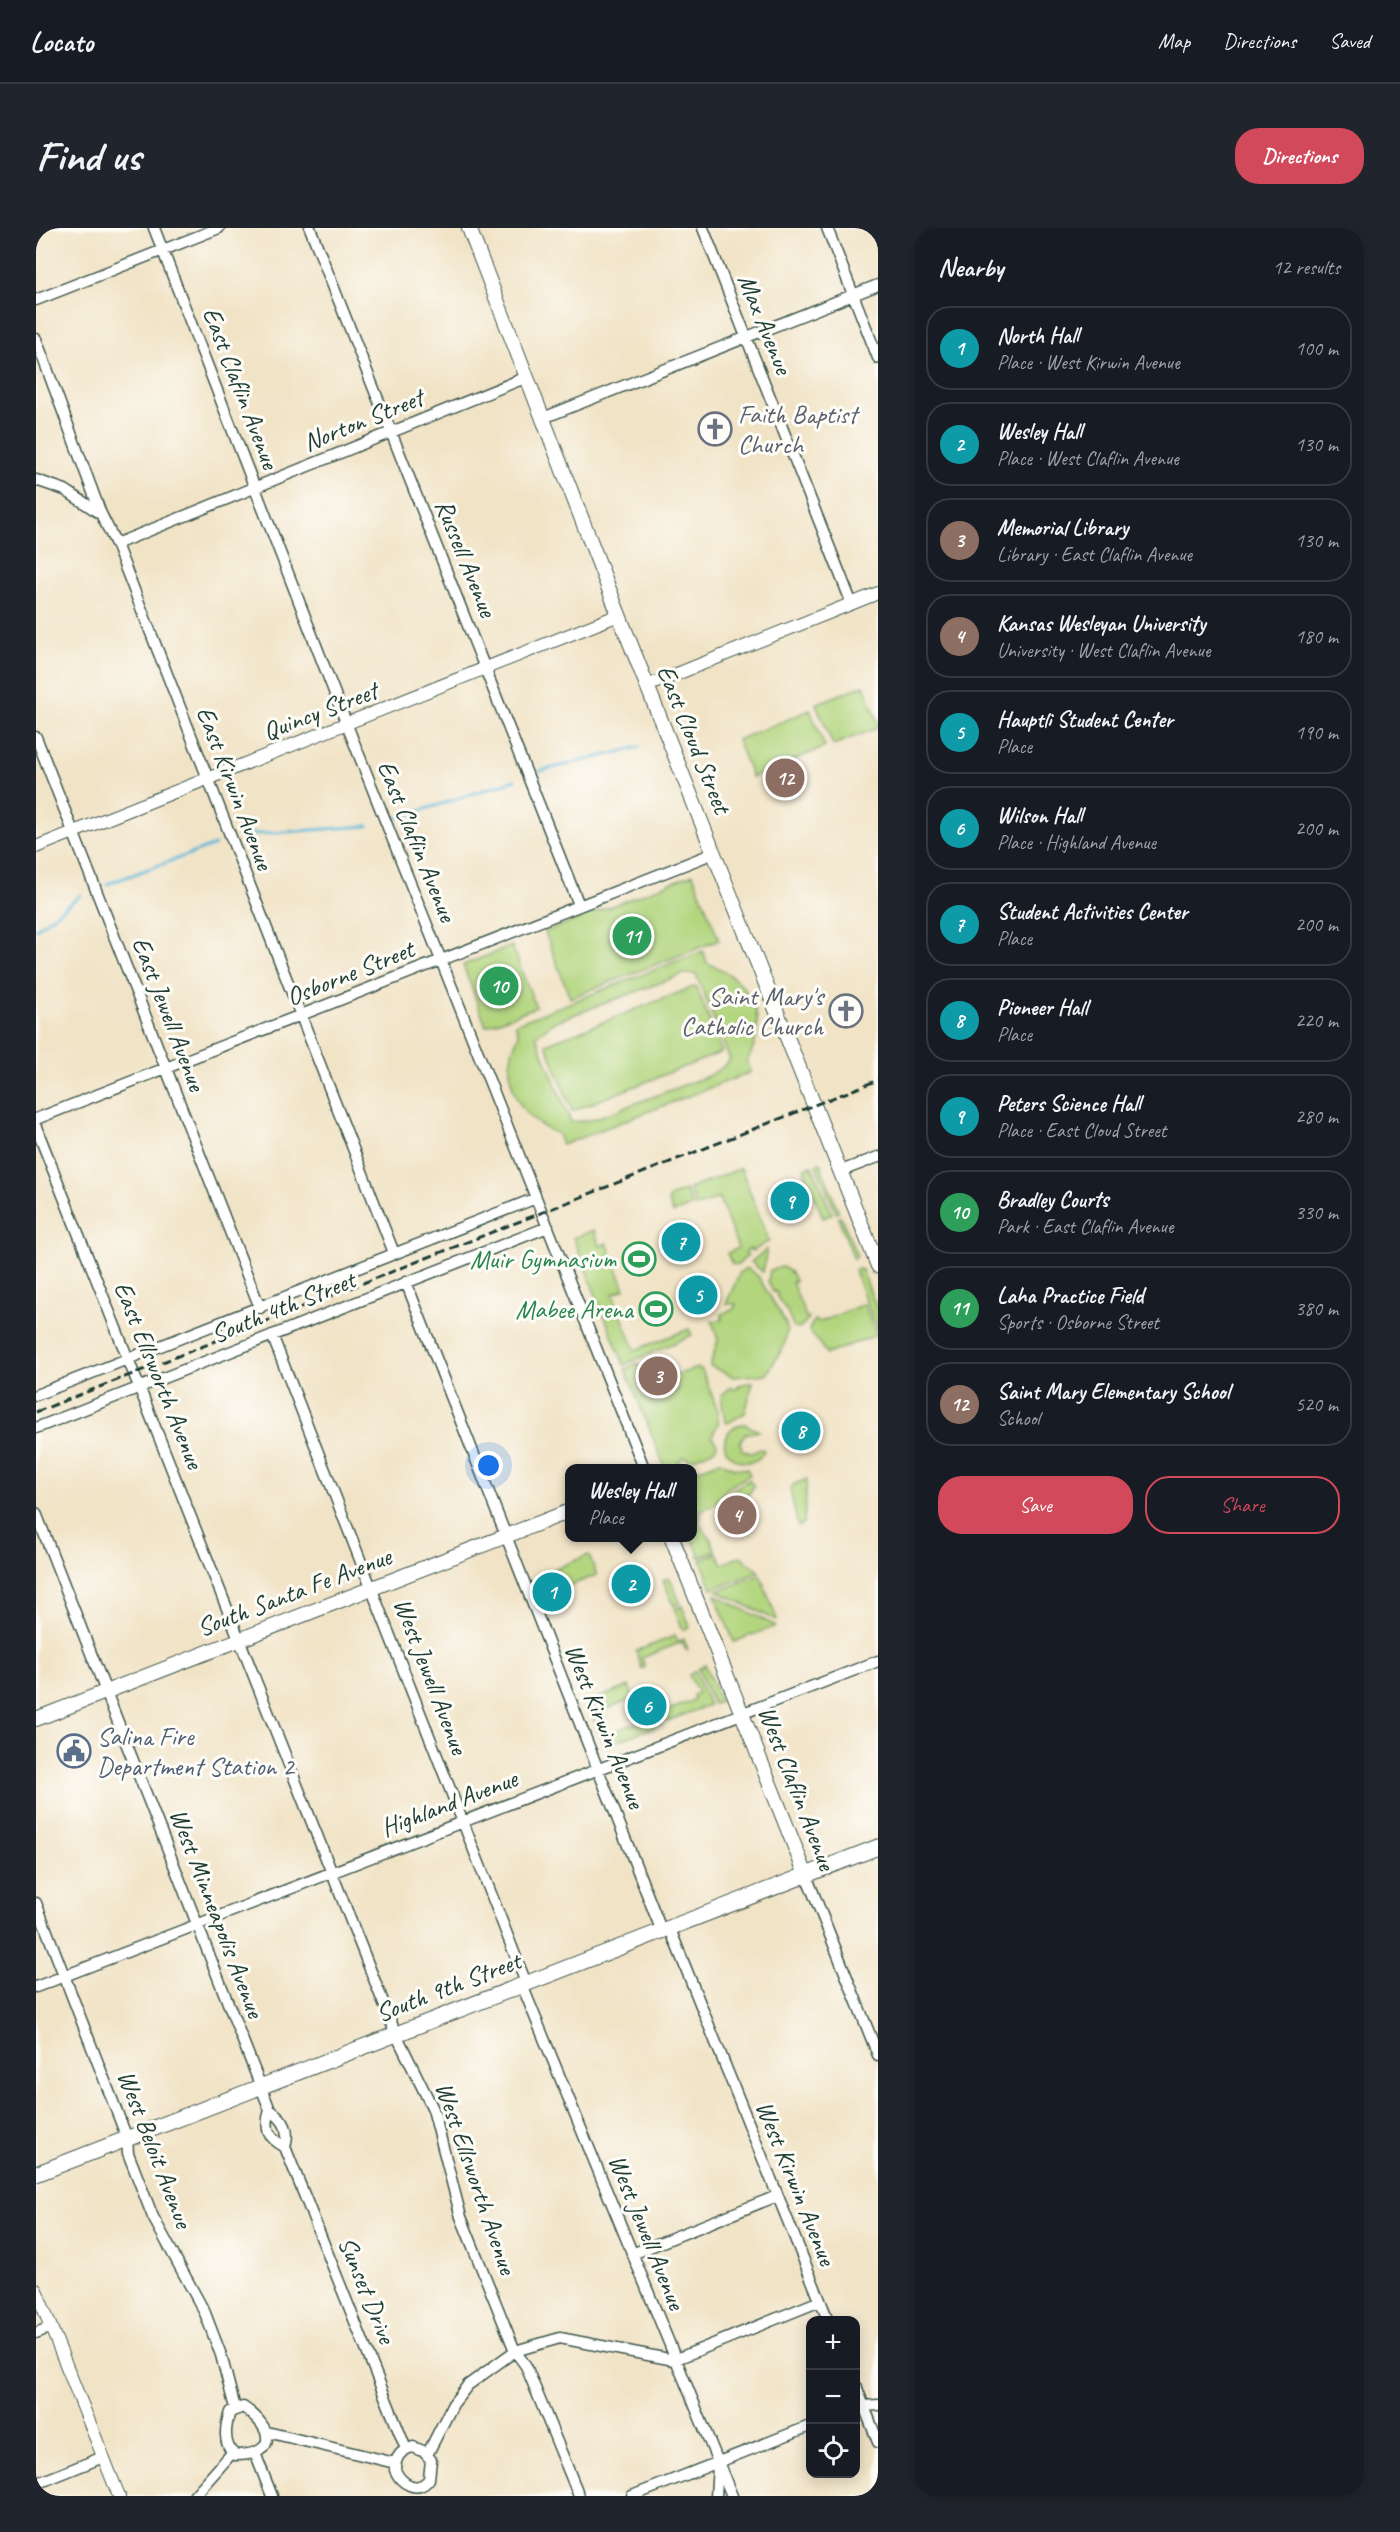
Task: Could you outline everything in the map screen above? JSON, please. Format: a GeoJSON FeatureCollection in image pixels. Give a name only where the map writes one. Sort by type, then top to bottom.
{"type":"FeatureCollection","features":[{"type":"Feature","properties":{"kind":"main road","name":"East Cloud Street"},"geometry":{"type":"LineString","coordinates":[[469,228],[619,615],[878,1266]]}},
{"type":"Feature","properties":{"kind":"main road","name":"South Santa Fe Avenue"},"geometry":{"type":"LineString","coordinates":[[36,1719],[565,1513]]}},
{"type":"Feature","properties":{"kind":"main road","name":"West Claflin Avenue"},"geometry":{"type":"LineString","coordinates":[[674,1542],[806,1875]]}},
{"type":"Feature","properties":{"kind":"main road","name":"South 9th Street"},"geometry":{"type":"LineString","coordinates":[[36,2174],[394,2032],[666,1930],[878,1847]]}},
{"type":"Feature","properties":{"kind":"street","name":"East Claflin Avenue"},"geometry":{"type":"LineString","coordinates":[[154,228],[347,724],[642,1464]]}},
{"type":"Feature","properties":{"kind":"street"},"geometry":{"type":"LineString","coordinates":[[36,300],[219,228]]}},
{"type":"Feature","properties":{"kind":"street","name":"Russell Avenue"},"geometry":{"type":"LineString","coordinates":[[310,228],[579,905]]}},
{"type":"Feature","properties":{"kind":"street","name":"Max Avenue"},"geometry":{"type":"LineString","coordinates":[[703,228],[852,604]]}},
{"type":"Feature","properties":{"kind":"street"},"geometry":{"type":"LineString","coordinates":[[827,228],[878,358]]}},
{"type":"Feature","properties":{"kind":"street"},"geometry":{"type":"LineString","coordinates":[[543,418],[878,285]]}},
{"type":"Feature","properties":{"kind":"street","name":"East Kirwin Avenue"},"geometry":{"type":"LineString","coordinates":[[36,339],[101,514],[116,544],[394,1253]]}},
{"type":"Feature","properties":{"kind":"street","name":"Norton Street"},"geometry":{"type":"LineString","coordinates":[[116,544],[527,377]]}},
{"type":"Feature","properties":{"kind":"street"},"geometry":{"type":"LineString","coordinates":[[36,480],[65,490],[101,514]]}},
{"type":"Feature","properties":{"kind":"street"},"geometry":{"type":"LineString","coordinates":[[647,686],[878,593]]}},
{"type":"Feature","properties":{"kind":"street","name":"Quincy Street"},"geometry":{"type":"LineString","coordinates":[[36,847],[619,615]]}},
{"type":"Feature","properties":{"kind":"street","name":"East Jewell Avenue"},"geometry":{"type":"LineString","coordinates":[[36,737],[260,1308]]}},
{"type":"Feature","properties":{"kind":"street","name":"Osborne Street"},"geometry":{"type":"LineString","coordinates":[[36,1119],[301,1017],[714,853]]}},
{"type":"Feature","properties":{"kind":"street","name":"East Ellsworth Avenue"},"geometry":{"type":"LineString","coordinates":[[36,1127],[239,1639]]}},
{"type":"Feature","properties":{"kind":"street"},"geometry":{"type":"LineString","coordinates":[[841,1171],[878,1157]]}},
{"type":"Feature","properties":{"kind":"street","name":"South 4th Street"},"geometry":{"type":"LineString","coordinates":[[36,1395],[536,1198]]}},
{"type":"Feature","properties":{"kind":"street","name":"South 4th Street"},"geometry":{"type":"LineString","coordinates":[[36,1428],[548,1227]]}},
{"type":"Feature","properties":{"kind":"street"},"geometry":{"type":"LineString","coordinates":[[406,1282],[506,1536]]}},
{"type":"Feature","properties":{"kind":"street"},"geometry":{"type":"LineString","coordinates":[[272,1335],[373,1588]]}},
{"type":"Feature","properties":{"kind":"street","name":"West Minneapolis Avenue"},"geometry":{"type":"LineString","coordinates":[[36,1514],[260,2085]]}},
{"type":"Feature","properties":{"kind":"street","name":"West Kirwin Avenue"},"geometry":{"type":"LineString","coordinates":[[506,1536],[598,1769],[826,2316]]}},
{"type":"Feature","properties":{"kind":"street","name":"West Jewell Avenue"},"geometry":{"type":"LineString","coordinates":[[373,1588],[524,1984],[674,2360],[732,2496]]}},
{"type":"Feature","properties":{"kind":"street","name":"West Ellsworth Avenue"},"geometry":{"type":"LineString","coordinates":[[239,1639],[394,2032],[433,2109],[461,2217],[516,2351],[526,2366],[579,2496]]}},
{"type":"Feature","properties":{"kind":"street","name":"Highland Avenue"},"geometry":{"type":"LineString","coordinates":[[36,1987],[878,1661]]}},
{"type":"Feature","properties":{"kind":"street","name":"West Claflin Avenue"},"geometry":{"type":"LineString","coordinates":[[806,1875],[878,2055]]}},
{"type":"Feature","properties":{"kind":"street","name":"West Beloit Avenue"},"geometry":{"type":"LineString","coordinates":[[36,1903],[127,2138],[128,2153],[153,2217],[205,2313],[221,2355],[235,2408]]}},
{"type":"Feature","properties":{"kind":"street","name":"Sunset Drive"},"geometry":{"type":"LineString","coordinates":[[260,2085],[270,2110],[284,2121],[286,2126],[285,2147],[406,2449]]}},
{"type":"Feature","properties":{"kind":"street","name":"Sunset Drive"},"geometry":{"type":"LineString","coordinates":[[270,2110],[266,2126],[268,2133],[277,2143],[285,2147]]}},
{"type":"Feature","properties":{"kind":"street"},"geometry":{"type":"LineString","coordinates":[[632,2253],[777,2196]]}},
{"type":"Feature","properties":{"kind":"street"},"geometry":{"type":"LineString","coordinates":[[36,2290],[119,2496]]}},
{"type":"Feature","properties":{"kind":"street"},"geometry":{"type":"LineString","coordinates":[[427,2455],[453,2404],[468,2385],[516,2351],[560,2338],[674,2360],[820,2301]]}},
{"type":"Feature","properties":{"kind":"street"},"geometry":{"type":"LineString","coordinates":[[36,2333],[51,2327]]}},
{"type":"Feature","properties":{"kind":"street"},"geometry":{"type":"LineString","coordinates":[[860,2407],[878,2405]]}},
{"type":"Feature","properties":{"kind":"street"},"geometry":{"type":"LineString","coordinates":[[267,2432],[264,2446],[255,2453],[235,2455],[226,2443],[227,2420],[230,2412],[235,2408],[243,2407],[257,2417],[267,2432],[395,2463]]}},
{"type":"Feature","properties":{"kind":"street"},"geometry":{"type":"LineString","coordinates":[[860,2409],[878,2442]]}},
{"type":"Feature","properties":{"kind":"street"},"geometry":{"type":"LineString","coordinates":[[632,2496],[806,2428]]}},
{"type":"Feature","properties":{"kind":"street"},"geometry":{"type":"LineString","coordinates":[[406,2449],[419,2449],[427,2455],[431,2460],[429,2479],[421,2491],[402,2480],[395,2470],[395,2463],[397,2457],[406,2449]]}},
{"type":"Feature","properties":{"kind":"street"},"geometry":{"type":"LineString","coordinates":[[194,2496],[232,2453]]}},
{"type":"Feature","properties":{"kind":"street"},"geometry":{"type":"LineString","coordinates":[[255,2453],[272,2496]]}},
{"type":"Feature","properties":{"kind":"street"},"geometry":{"type":"LineString","coordinates":[[36,2484],[103,2457]]}},
{"type":"Feature","properties":{"kind":"street"},"geometry":{"type":"LineString","coordinates":[[716,2496],[718,2463]]}},
{"type":"Feature","properties":{"kind":"green space"},"geometry":{"type":"Polygon","coordinates":[[[864,685],[878,722],[878,728],[833,745],[816,704],[864,685]]]}},
{"type":"Feature","properties":{"kind":"green space"},"geometry":{"type":"Polygon","coordinates":[[[810,710],[825,747],[752,777],[737,740],[810,710]]]}},
{"type":"Feature","properties":{"kind":"green space"},"geometry":{"type":"Polygon","coordinates":[[[693,874],[719,940],[570,998],[545,932],[693,874]]]}},
{"type":"Feature","properties":{"kind":"green space"},"geometry":{"type":"Polygon","coordinates":[[[512,946],[536,1007],[486,1026],[463,965],[512,946]]]}},
{"type":"Feature","properties":{"kind":"green space"},"geometry":{"type":"Polygon","coordinates":[[[703,951],[707,963],[735,979],[745,990],[752,1002],[757,1030],[747,1061],[751,1072],[562,1145],[558,1134],[543,1127],[531,1117],[515,1094],[510,1065],[519,1035],[515,1024],[703,951]],[[684,974],[554,1022],[536,1036],[571,1122],[591,1120],[708,1076],[730,1060],[696,974],[684,974]]]}},
{"type":"Feature","properties":{"kind":"green space"},"geometry":{"type":"Polygon","coordinates":[[[696,986],[722,1052],[572,1111],[546,1044],[696,986]]]}},
{"type":"Feature","properties":{"kind":"green space"},"geometry":{"type":"Polygon","coordinates":[[[820,1163],[839,1212],[836,1213],[816,1165],[820,1163]]]}},
{"type":"Feature","properties":{"kind":"green space"},"geometry":{"type":"Polygon","coordinates":[[[812,1165],[832,1214],[823,1218],[804,1169],[812,1165]]]}},
{"type":"Feature","properties":{"kind":"green space"},"geometry":{"type":"Polygon","coordinates":[[[741,1168],[769,1241],[753,1251],[750,1249],[745,1253],[748,1255],[738,1265],[732,1264],[727,1253],[738,1248],[719,1198],[696,1207],[689,1189],[741,1168]]]}},
{"type":"Feature","properties":{"kind":"green space"},"geometry":{"type":"Polygon","coordinates":[[[686,1190],[692,1206],[673,1213],[668,1201],[671,1196],[686,1190]]]}},
{"type":"Feature","properties":{"kind":"green space"},"geometry":{"type":"Polygon","coordinates":[[[841,1216],[857,1256],[854,1259],[838,1217],[841,1216]]]}},
{"type":"Feature","properties":{"kind":"green space"},"geometry":{"type":"Polygon","coordinates":[[[594,1230],[600,1246],[607,1243],[625,1289],[613,1294],[635,1350],[689,1329],[692,1335],[624,1365],[573,1238],[594,1230]]]}},
{"type":"Feature","properties":{"kind":"green space"},"geometry":{"type":"Polygon","coordinates":[[[767,1249],[763,1272],[751,1262],[767,1249]]]}},
{"type":"Feature","properties":{"kind":"green space"},"geometry":{"type":"Polygon","coordinates":[[[782,1267],[793,1276],[795,1281],[792,1282],[806,1317],[809,1318],[799,1329],[793,1327],[787,1311],[768,1282],[770,1270],[782,1267]]]}},
{"type":"Feature","properties":{"kind":"green space"},"geometry":{"type":"Polygon","coordinates":[[[747,1268],[758,1276],[786,1324],[787,1332],[784,1346],[767,1374],[734,1377],[710,1366],[718,1340],[712,1321],[722,1320],[722,1314],[734,1309],[736,1304],[726,1304],[740,1272],[747,1268]]]}},
{"type":"Feature","properties":{"kind":"green space"},"geometry":{"type":"Polygon","coordinates":[[[854,1270],[862,1270],[878,1312],[878,1332],[854,1270]]]}},
{"type":"Feature","properties":{"kind":"green space"},"geometry":{"type":"Polygon","coordinates":[[[864,1304],[876,1335],[827,1354],[809,1330],[814,1320],[820,1322],[864,1304]]]}},
{"type":"Feature","properties":{"kind":"green space"},"geometry":{"type":"Polygon","coordinates":[[[638,1363],[652,1401],[678,1390],[673,1376],[697,1368],[702,1370],[718,1411],[718,1424],[712,1436],[717,1444],[715,1449],[692,1459],[683,1457],[677,1464],[663,1464],[625,1369],[638,1363]]]}},
{"type":"Feature","properties":{"kind":"green space"},"geometry":{"type":"Polygon","coordinates":[[[753,1382],[745,1413],[728,1423],[725,1422],[721,1396],[731,1387],[739,1388],[738,1385],[753,1382]]]}},
{"type":"Feature","properties":{"kind":"green space"},"geometry":{"type":"Polygon","coordinates":[[[744,1424],[759,1431],[745,1434],[740,1442],[742,1450],[752,1453],[760,1449],[764,1450],[760,1457],[753,1461],[737,1460],[730,1456],[726,1449],[725,1442],[728,1433],[735,1426],[744,1424]]]}},
{"type":"Feature","properties":{"kind":"green space"},"geometry":{"type":"Polygon","coordinates":[[[720,1461],[734,1468],[747,1469],[750,1475],[727,1488],[714,1505],[697,1512],[697,1470],[720,1461]]]}},
{"type":"Feature","properties":{"kind":"green space"},"geometry":{"type":"Polygon","coordinates":[[[807,1479],[804,1522],[799,1526],[790,1488],[807,1479]]]}},
{"type":"Feature","properties":{"kind":"green space"},"geometry":{"type":"Polygon","coordinates":[[[749,1480],[754,1486],[748,1495],[724,1498],[730,1491],[749,1480]]]}},
{"type":"Feature","properties":{"kind":"green space"},"geometry":{"type":"Polygon","coordinates":[[[701,1514],[699,1523],[716,1551],[700,1557],[694,1542],[697,1542],[697,1516],[701,1514]]]}},
{"type":"Feature","properties":{"kind":"green space"},"geometry":{"type":"Polygon","coordinates":[[[717,1553],[722,1564],[741,1556],[759,1572],[712,1589],[701,1560],[717,1553]]]}},
{"type":"Feature","properties":{"kind":"green space"},"geometry":{"type":"Polygon","coordinates":[[[589,1555],[597,1575],[561,1589],[553,1569],[589,1555]]]}},
{"type":"Feature","properties":{"kind":"green space"},"geometry":{"type":"Polygon","coordinates":[[[760,1575],[777,1619],[776,1620],[717,1591],[760,1575]]]}},
{"type":"Feature","properties":{"kind":"green space"},"geometry":{"type":"Polygon","coordinates":[[[670,1578],[680,1603],[674,1606],[663,1580],[670,1578]]]}},
{"type":"Feature","properties":{"kind":"green space"},"geometry":{"type":"Polygon","coordinates":[[[715,1595],[776,1626],[734,1642],[715,1595]]]}},
{"type":"Feature","properties":{"kind":"green space"},"geometry":{"type":"Polygon","coordinates":[[[682,1606],[690,1627],[683,1630],[675,1609],[682,1606]]]}},
{"type":"Feature","properties":{"kind":"green space"},"geometry":{"type":"Polygon","coordinates":[[[675,1636],[678,1641],[684,1639],[688,1650],[682,1642],[642,1658],[645,1667],[642,1669],[636,1651],[675,1636]]]}},
{"type":"Feature","properties":{"kind":"green space"},"geometry":{"type":"Polygon","coordinates":[[[705,1665],[720,1702],[713,1704],[698,1669],[705,1665]]]}},
{"type":"Feature","properties":{"kind":"green space"},"geometry":{"type":"Polygon","coordinates":[[[695,1671],[709,1705],[665,1722],[661,1713],[694,1700],[693,1695],[698,1693],[689,1675],[695,1671]]]}},
{"type":"Feature","properties":{"kind":"green space"},"geometry":{"type":"Polygon","coordinates":[[[629,1686],[634,1698],[601,1711],[596,1699],[629,1686]]]}},
{"type":"Feature","properties":{"kind":"green space"},"geometry":{"type":"Polygon","coordinates":[[[592,1701],[604,1730],[607,1729],[609,1733],[659,1714],[663,1724],[604,1746],[587,1703],[592,1701]]]}},
{"type":"Feature","properties":{"kind":"waterway"},"geometry":{"type":"LineString","coordinates":[[540,771],[640,747]]}},
{"type":"Feature","properties":{"kind":"waterway"},"geometry":{"type":"LineString","coordinates":[[398,818],[515,780]]}},
{"type":"Feature","properties":{"kind":"waterway"},"geometry":{"type":"LineString","coordinates":[[242,835],[368,826]]}},
{"type":"Feature","properties":{"kind":"waterway"},"geometry":{"type":"LineString","coordinates":[[107,884],[215,845]]}},
{"type":"Feature","properties":{"kind":"waterway"},"geometry":{"type":"LineString","coordinates":[[36,929],[81,895]]}},
{"type":"Feature","properties":{"kind":"railway"},"geometry":{"type":"LineString","coordinates":[[36,1412],[878,1080]]}},
{"type":"Feature","properties":{"kind":"place","name":"Faith Baptist Church"},"geometry":{"type":"Point","coordinates":[715,429]}},
{"type":"Feature","properties":{"kind":"place","name":"Saint Mary Elementary School"},"geometry":{"type":"Point","coordinates":[785,778]}},
{"type":"Feature","properties":{"kind":"place","name":"Laha Practice Field"},"geometry":{"type":"Point","coordinates":[632,936]}},
{"type":"Feature","properties":{"kind":"place","name":"Bradley Courts"},"geometry":{"type":"Point","coordinates":[499,986]}},
{"type":"Feature","properties":{"kind":"place","name":"Saint Mary's Catholic Church"},"geometry":{"type":"Point","coordinates":[846,1011]}},
{"type":"Feature","properties":{"kind":"place","name":"Peters Science Hall"},"geometry":{"type":"Point","coordinates":[790,1201]}},
{"type":"Feature","properties":{"kind":"place","name":"Student Activities Center"},"geometry":{"type":"Point","coordinates":[681,1242]}},
{"type":"Feature","properties":{"kind":"place","name":"Muir Gymnasium"},"geometry":{"type":"Point","coordinates":[639,1259]}},
{"type":"Feature","properties":{"kind":"place","name":"Hauptli Student Center"},"geometry":{"type":"Point","coordinates":[698,1295]}},
{"type":"Feature","properties":{"kind":"place","name":"Mabee Arena"},"geometry":{"type":"Point","coordinates":[656,1309]}},
{"type":"Feature","properties":{"kind":"place","name":"Memorial Library"},"geometry":{"type":"Point","coordinates":[658,1376]}},
{"type":"Feature","properties":{"kind":"place","name":"Pioneer Hall"},"geometry":{"type":"Point","coordinates":[801,1431]}},
{"type":"Feature","properties":{"kind":"place","name":"Kansas Wesleyan University"},"geometry":{"type":"Point","coordinates":[737,1515]}},
{"type":"Feature","properties":{"kind":"place","name":"Wesley Hall"},"geometry":{"type":"Point","coordinates":[631,1584]}},
{"type":"Feature","properties":{"kind":"place","name":"North Hall"},"geometry":{"type":"Point","coordinates":[552,1592]}},
{"type":"Feature","properties":{"kind":"place","name":"Wilson Hall"},"geometry":{"type":"Point","coordinates":[647,1706]}},
{"type":"Feature","properties":{"kind":"place","name":"Salina Fire Department Station 2"},"geometry":{"type":"Point","coordinates":[74,1751]}}]}
